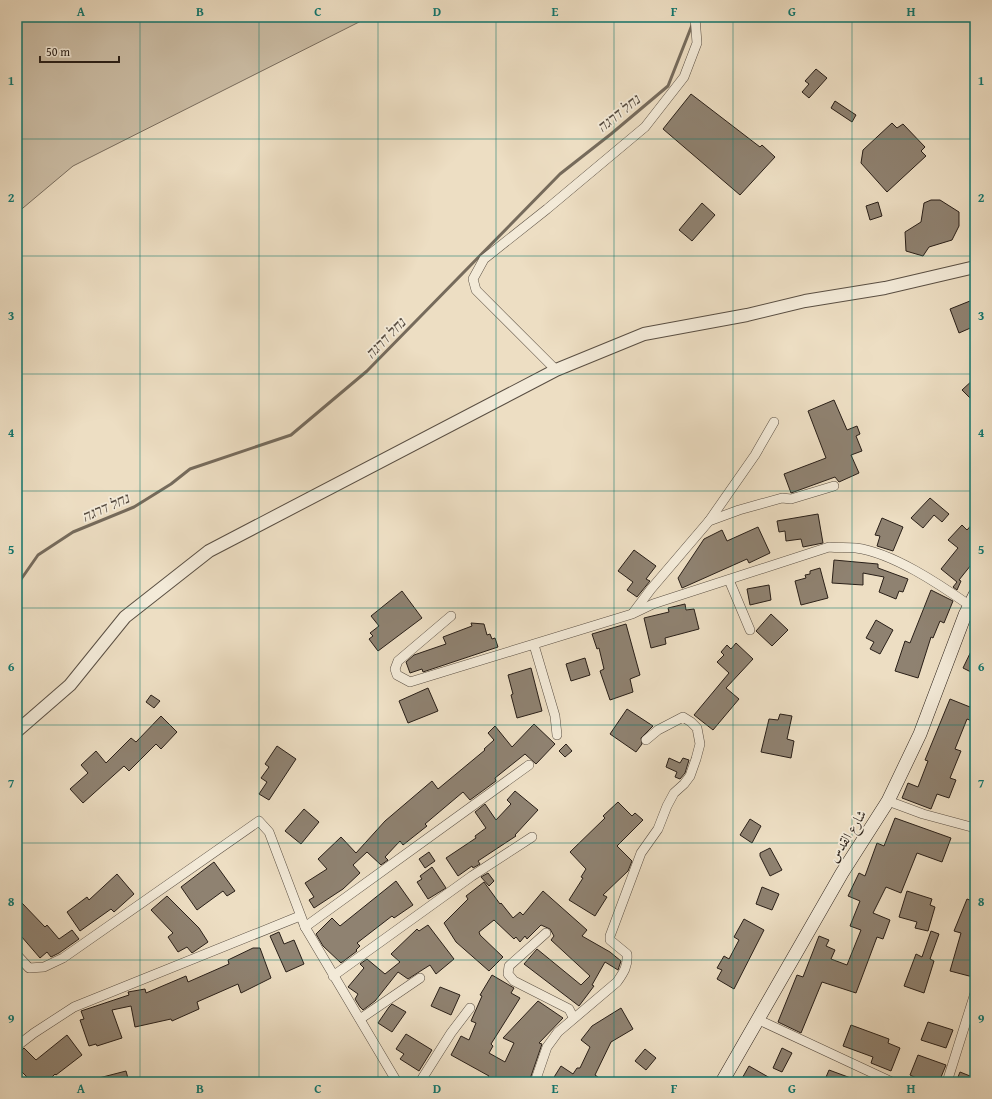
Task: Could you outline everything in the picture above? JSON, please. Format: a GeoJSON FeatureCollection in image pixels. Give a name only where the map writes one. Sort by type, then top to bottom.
{"type":"FeatureCollection","features":[{"type":"Feature","properties":{"kind":"main road","name":"شارع القدس"},"geometry":{"type":"LineString","coordinates":[[722,1082],[759,1020],[842,873],[888,801],[932,706],[972,600]]}},
{"type":"Feature","properties":{"kind":"street"},"geometry":{"type":"LineString","coordinates":[[556,370],[476,290],[473,279],[484,259],[547,209],[645,127],[684,77],[697,43],[695,17]]}},
{"type":"Feature","properties":{"kind":"street"},"geometry":{"type":"LineString","coordinates":[[17,731],[70,685],[125,617],[209,551],[556,370],[644,334],[747,315],[805,301],[885,288],[975,267]]}},
{"type":"Feature","properties":{"kind":"street"},"geometry":{"type":"LineString","coordinates":[[632,614],[651,589],[709,521],[755,455],[774,422]]}},
{"type":"Feature","properties":{"kind":"street"},"geometry":{"type":"LineString","coordinates":[[709,521],[739,510],[782,498],[791,499],[834,486]]}},
{"type":"Feature","properties":{"kind":"street"},"geometry":{"type":"LineString","coordinates":[[451,616],[398,661],[395,669],[398,675],[410,682],[632,614],[653,604],[829,547],[856,548],[873,552],[972,600]]}},
{"type":"Feature","properties":{"kind":"street"},"geometry":{"type":"LineString","coordinates":[[729,580],[750,630]]}},
{"type":"Feature","properties":{"kind":"street"},"geometry":{"type":"LineString","coordinates":[[534,645],[555,716],[557,736]]}},
{"type":"Feature","properties":{"kind":"street"},"geometry":{"type":"LineString","coordinates":[[535,1082],[547,1047],[558,1032],[573,1017],[617,982],[623,974],[628,963],[627,954],[610,940],[613,929],[641,853],[658,829],[674,793],[690,776],[700,744],[697,728],[692,722],[683,717],[658,730],[646,740]]}},
{"type":"Feature","properties":{"kind":"street"},"geometry":{"type":"LineString","coordinates":[[305,927],[529,765]]}},
{"type":"Feature","properties":{"kind":"street"},"geometry":{"type":"LineString","coordinates":[[888,801],[924,814],[975,828]]}},
{"type":"Feature","properties":{"kind":"street"},"geometry":{"type":"LineString","coordinates":[[17,955],[28,968],[44,967],[63,958],[259,821],[270,832],[305,927],[397,1082]]}},
{"type":"Feature","properties":{"kind":"street"},"geometry":{"type":"LineString","coordinates":[[333,976],[472,876],[532,837]]}},
{"type":"Feature","properties":{"kind":"street"},"geometry":{"type":"LineString","coordinates":[[17,1046],[74,1007],[300,916]]}},
{"type":"Feature","properties":{"kind":"street"},"geometry":{"type":"LineString","coordinates":[[546,933],[509,966],[508,974],[514,981],[569,1008],[573,1017]]}},
{"type":"Feature","properties":{"kind":"street"},"geometry":{"type":"LineString","coordinates":[[360,1019],[420,978]]}},
{"type":"Feature","properties":{"kind":"street"},"geometry":{"type":"LineString","coordinates":[[947,1082],[975,993]]}},
{"type":"Feature","properties":{"kind":"street"},"geometry":{"type":"LineString","coordinates":[[420,1082],[451,1033],[470,1008]]}},
{"type":"Feature","properties":{"kind":"street"},"geometry":{"type":"LineString","coordinates":[[759,1020],[892,1082]]}},
{"type":"Feature","properties":{"kind":"shaded area"},"geometry":{"type":"Polygon","coordinates":[[[17,17],[369,17],[73,166],[17,213],[17,17]]]}},
{"type":"Feature","properties":{"kind":"building"},"geometry":{"type":"Polygon","coordinates":[[[816,69],[827,78],[809,98],[802,92],[809,84],[805,81],[816,69]]]}},
{"type":"Feature","properties":{"kind":"building"},"geometry":{"type":"Polygon","coordinates":[[[691,94],[760,147],[762,145],[775,157],[740,195],[663,129],[691,94]]]}},
{"type":"Feature","properties":{"kind":"building"},"geometry":{"type":"Polygon","coordinates":[[[835,101],[856,115],[852,122],[831,108],[835,101]]]}},
{"type":"Feature","properties":{"kind":"building"},"geometry":{"type":"Polygon","coordinates":[[[892,123],[897,128],[903,124],[925,147],[921,151],[926,156],[887,192],[861,163],[863,150],[892,123]]]}},
{"type":"Feature","properties":{"kind":"building"},"geometry":{"type":"Polygon","coordinates":[[[931,200],[940,200],[959,212],[959,226],[952,240],[929,247],[923,256],[906,251],[905,232],[921,222],[924,203],[931,200]]]}},
{"type":"Feature","properties":{"kind":"building"},"geometry":{"type":"Polygon","coordinates":[[[878,202],[882,216],[870,220],[866,206],[878,202]]]}},
{"type":"Feature","properties":{"kind":"building"},"geometry":{"type":"Polygon","coordinates":[[[702,203],[715,215],[692,241],[679,230],[702,203]]]}},
{"type":"Feature","properties":{"kind":"building"},"geometry":{"type":"Polygon","coordinates":[[[975,299],[975,326],[959,333],[950,309],[975,299]]]}},
{"type":"Feature","properties":{"kind":"building"},"geometry":{"type":"Polygon","coordinates":[[[975,378],[975,403],[962,390],[975,378]]]}},
{"type":"Feature","properties":{"kind":"building"},"geometry":{"type":"Polygon","coordinates":[[[834,400],[847,430],[857,426],[860,434],[856,436],[862,451],[851,455],[859,473],[839,482],[835,477],[791,493],[784,474],[826,458],[808,411],[834,400]]]}},
{"type":"Feature","properties":{"kind":"building"},"geometry":{"type":"Polygon","coordinates":[[[930,498],[949,514],[942,522],[934,515],[923,528],[911,518],[930,498]]]}},
{"type":"Feature","properties":{"kind":"building"},"geometry":{"type":"Polygon","coordinates":[[[818,514],[823,543],[803,547],[801,539],[786,541],[785,531],[779,532],[777,521],[818,514]]]}},
{"type":"Feature","properties":{"kind":"building"},"geometry":{"type":"Polygon","coordinates":[[[882,518],[903,527],[893,551],[877,546],[880,536],[875,535],[882,518]]]}},
{"type":"Feature","properties":{"kind":"building"},"geometry":{"type":"Polygon","coordinates":[[[975,521],[975,560],[959,580],[961,581],[957,590],[953,587],[957,582],[941,569],[958,548],[948,540],[962,525],[967,530],[975,521]]]}},
{"type":"Feature","properties":{"kind":"building"},"geometry":{"type":"Polygon","coordinates":[[[758,527],[770,553],[749,563],[747,559],[682,588],[678,578],[704,539],[722,530],[727,541],[758,527]]]}},
{"type":"Feature","properties":{"kind":"building"},"geometry":{"type":"Polygon","coordinates":[[[634,550],[656,566],[646,579],[650,581],[637,597],[627,590],[633,582],[618,571],[634,550]]]}},
{"type":"Feature","properties":{"kind":"building"},"geometry":{"type":"Polygon","coordinates":[[[834,560],[878,564],[878,568],[908,579],[903,592],[899,591],[896,599],[879,592],[884,577],[863,573],[863,585],[832,583],[834,560]]]}},
{"type":"Feature","properties":{"kind":"building"},"geometry":{"type":"Polygon","coordinates":[[[820,568],[828,598],[801,605],[795,581],[806,578],[805,575],[810,574],[810,571],[820,568]]]}},
{"type":"Feature","properties":{"kind":"building"},"geometry":{"type":"Polygon","coordinates":[[[769,585],[771,600],[750,605],[747,589],[769,585]]]}},
{"type":"Feature","properties":{"kind":"building"},"geometry":{"type":"Polygon","coordinates":[[[931,590],[953,601],[944,623],[940,621],[933,638],[931,637],[918,678],[895,671],[905,641],[910,643],[931,590]]]}},
{"type":"Feature","properties":{"kind":"building"},"geometry":{"type":"Polygon","coordinates":[[[402,591],[422,618],[378,651],[369,639],[373,636],[370,633],[379,626],[371,616],[402,591]]]}},
{"type":"Feature","properties":{"kind":"building"},"geometry":{"type":"Polygon","coordinates":[[[685,604],[686,610],[694,609],[699,629],[665,638],[666,644],[651,648],[644,618],[669,612],[668,608],[685,604]]]}},
{"type":"Feature","properties":{"kind":"building"},"geometry":{"type":"Polygon","coordinates":[[[771,614],[788,630],[772,646],[756,631],[771,614]]]}},
{"type":"Feature","properties":{"kind":"building"},"geometry":{"type":"Polygon","coordinates":[[[876,620],[893,630],[880,654],[870,649],[874,642],[866,638],[876,620]]]}},
{"type":"Feature","properties":{"kind":"building"},"geometry":{"type":"Polygon","coordinates":[[[471,623],[484,624],[487,635],[490,634],[492,639],[495,638],[498,647],[423,672],[422,669],[410,673],[406,662],[414,655],[446,644],[443,637],[472,626],[471,623]]]}},
{"type":"Feature","properties":{"kind":"building"},"geometry":{"type":"Polygon","coordinates":[[[626,624],[640,675],[630,679],[633,692],[610,700],[600,671],[604,669],[599,648],[597,649],[592,634],[626,624]]]}},
{"type":"Feature","properties":{"kind":"building"},"geometry":{"type":"Polygon","coordinates":[[[736,643],[753,659],[726,688],[739,699],[713,730],[694,715],[729,673],[717,662],[724,655],[721,652],[727,645],[731,649],[736,643]]]}},
{"type":"Feature","properties":{"kind":"building"},"geometry":{"type":"Polygon","coordinates":[[[975,643],[975,674],[963,668],[975,643]]]}},
{"type":"Feature","properties":{"kind":"building"},"geometry":{"type":"Polygon","coordinates":[[[585,658],[590,675],[571,681],[566,664],[585,658]]]}},
{"type":"Feature","properties":{"kind":"building"},"geometry":{"type":"Polygon","coordinates":[[[531,668],[542,711],[517,718],[508,675],[531,668]]]}},
{"type":"Feature","properties":{"kind":"building"},"geometry":{"type":"Polygon","coordinates":[[[428,688],[438,711],[408,723],[399,701],[428,688]]]}},
{"type":"Feature","properties":{"kind":"building"},"geometry":{"type":"Polygon","coordinates":[[[151,695],[160,701],[154,708],[146,702],[151,695]]]}},
{"type":"Feature","properties":{"kind":"building"},"geometry":{"type":"Polygon","coordinates":[[[950,699],[975,709],[975,714],[972,721],[967,719],[955,749],[961,751],[950,778],[956,780],[949,798],[937,794],[931,809],[902,798],[908,783],[918,787],[928,761],[925,760],[950,699]]]}},
{"type":"Feature","properties":{"kind":"building"},"geometry":{"type":"Polygon","coordinates":[[[627,709],[653,726],[641,738],[642,744],[636,752],[610,734],[627,709]]]}},
{"type":"Feature","properties":{"kind":"building"},"geometry":{"type":"Polygon","coordinates":[[[780,714],[792,716],[787,739],[794,741],[791,758],[761,752],[769,719],[778,720],[780,714]]]}},
{"type":"Feature","properties":{"kind":"building"},"geometry":{"type":"Polygon","coordinates":[[[161,716],[177,732],[161,749],[156,744],[129,771],[124,766],[83,803],[70,789],[88,773],[81,765],[96,751],[106,763],[131,738],[136,742],[161,716]]]}},
{"type":"Feature","properties":{"kind":"building"},"geometry":{"type":"Polygon","coordinates":[[[534,724],[555,744],[536,764],[525,754],[495,778],[496,781],[470,800],[463,792],[425,824],[427,826],[403,845],[400,841],[385,857],[388,860],[381,865],[367,852],[353,865],[360,873],[343,889],[314,908],[309,900],[314,897],[305,883],[327,869],[318,859],[341,837],[356,853],[385,821],[432,781],[438,789],[485,750],[484,749],[494,740],[488,733],[495,726],[512,747],[534,724]]]}},
{"type":"Feature","properties":{"kind":"building"},"geometry":{"type":"Polygon","coordinates":[[[566,744],[572,751],[565,757],[559,751],[566,744]]]}},
{"type":"Feature","properties":{"kind":"building"},"geometry":{"type":"Polygon","coordinates":[[[277,746],[296,759],[269,800],[259,794],[267,782],[261,778],[269,767],[265,764],[277,746]]]}},
{"type":"Feature","properties":{"kind":"building"},"geometry":{"type":"Polygon","coordinates":[[[669,758],[680,763],[683,758],[689,760],[685,773],[680,779],[675,777],[677,772],[666,767],[669,758]]]}},
{"type":"Feature","properties":{"kind":"building"},"geometry":{"type":"Polygon","coordinates":[[[515,791],[538,810],[515,835],[516,836],[478,861],[480,864],[473,868],[472,866],[458,876],[446,858],[476,838],[475,836],[486,828],[475,812],[485,804],[496,820],[511,804],[507,800],[515,791]]]}},
{"type":"Feature","properties":{"kind":"building"},"geometry":{"type":"Polygon","coordinates":[[[618,802],[632,816],[635,813],[643,820],[617,846],[632,861],[628,871],[603,895],[607,897],[595,916],[569,900],[583,878],[581,877],[586,869],[570,852],[605,818],[603,816],[618,802]]]}},
{"type":"Feature","properties":{"kind":"building"},"geometry":{"type":"Polygon","coordinates":[[[304,809],[319,822],[301,844],[285,831],[304,809]]]}},
{"type":"Feature","properties":{"kind":"building"},"geometry":{"type":"Polygon","coordinates":[[[895,818],[951,838],[942,862],[917,853],[901,893],[886,887],[873,913],[890,920],[883,939],[877,937],[856,993],[822,982],[801,1033],[778,1022],[797,975],[803,977],[819,936],[829,940],[826,946],[835,950],[831,959],[847,965],[861,930],[850,926],[860,901],[848,896],[859,873],[865,876],[877,843],[884,846],[895,818]]]}},
{"type":"Feature","properties":{"kind":"building"},"geometry":{"type":"Polygon","coordinates":[[[750,819],[761,826],[752,843],[740,835],[750,819]]]}},
{"type":"Feature","properties":{"kind":"building"},"geometry":{"type":"Polygon","coordinates":[[[770,848],[782,870],[770,876],[760,853],[770,848]]]}},
{"type":"Feature","properties":{"kind":"building"},"geometry":{"type":"Polygon","coordinates":[[[429,852],[435,861],[425,868],[419,859],[429,852]]]}},
{"type":"Feature","properties":{"kind":"building"},"geometry":{"type":"Polygon","coordinates":[[[214,862],[235,891],[227,896],[223,891],[197,910],[181,887],[214,862]]]}},
{"type":"Feature","properties":{"kind":"building"},"geometry":{"type":"Polygon","coordinates":[[[432,867],[446,888],[428,899],[417,882],[422,879],[420,876],[432,867]]]}},
{"type":"Feature","properties":{"kind":"building"},"geometry":{"type":"Polygon","coordinates":[[[488,873],[494,881],[489,886],[481,877],[488,873]]]}},
{"type":"Feature","properties":{"kind":"building"},"geometry":{"type":"Polygon","coordinates":[[[117,874],[134,894],[114,912],[111,909],[80,931],[67,912],[87,897],[89,900],[117,874]]]}},
{"type":"Feature","properties":{"kind":"building"},"geometry":{"type":"Polygon","coordinates":[[[396,881],[413,905],[394,918],[392,916],[357,943],[360,946],[356,950],[357,951],[341,963],[323,946],[316,934],[332,918],[340,926],[396,881]]]}},
{"type":"Feature","properties":{"kind":"building"},"geometry":{"type":"Polygon","coordinates":[[[484,882],[500,904],[501,903],[513,918],[520,912],[523,915],[543,891],[587,930],[582,936],[610,952],[621,961],[618,970],[605,962],[592,985],[594,986],[579,1006],[524,964],[537,949],[581,985],[590,976],[551,940],[554,936],[550,929],[541,925],[527,939],[525,936],[520,942],[516,937],[514,939],[494,920],[479,932],[480,935],[503,957],[489,971],[456,942],[444,923],[468,899],[466,896],[484,882]]]}},
{"type":"Feature","properties":{"kind":"building"},"geometry":{"type":"Polygon","coordinates":[[[762,887],[779,894],[772,910],[756,904],[762,887]]]}},
{"type":"Feature","properties":{"kind":"building"},"geometry":{"type":"Polygon","coordinates":[[[907,891],[932,899],[930,905],[935,907],[928,931],[915,928],[917,922],[899,917],[907,891]]]}},
{"type":"Feature","properties":{"kind":"building"},"geometry":{"type":"Polygon","coordinates":[[[167,896],[199,928],[208,942],[192,953],[187,947],[178,952],[168,937],[173,933],[151,910],[167,896]]]}},
{"type":"Feature","properties":{"kind":"building"},"geometry":{"type":"Polygon","coordinates":[[[967,899],[975,902],[975,970],[973,977],[950,971],[961,933],[954,931],[967,899]]]}},
{"type":"Feature","properties":{"kind":"building"},"geometry":{"type":"Polygon","coordinates":[[[22,903],[45,927],[47,925],[59,939],[72,930],[79,939],[51,957],[47,952],[40,958],[21,936],[17,941],[17,908],[22,903]]]}},
{"type":"Feature","properties":{"kind":"building"},"geometry":{"type":"Polygon","coordinates":[[[744,919],[764,930],[734,989],[717,979],[722,970],[717,968],[724,956],[729,959],[739,940],[734,937],[744,919]]]}},
{"type":"Feature","properties":{"kind":"building"},"geometry":{"type":"Polygon","coordinates":[[[428,925],[454,959],[436,974],[430,965],[408,979],[398,972],[375,1001],[363,1010],[355,999],[358,994],[348,987],[364,968],[360,964],[367,959],[385,974],[400,962],[391,954],[417,929],[419,931],[428,925]]]}},
{"type":"Feature","properties":{"kind":"building"},"geometry":{"type":"Polygon","coordinates":[[[931,931],[939,934],[930,959],[934,961],[924,993],[904,986],[916,954],[922,957],[931,931]]]}},
{"type":"Feature","properties":{"kind":"building"},"geometry":{"type":"Polygon","coordinates":[[[279,932],[284,944],[294,940],[304,964],[286,972],[270,936],[279,932]]]}},
{"type":"Feature","properties":{"kind":"building"},"geometry":{"type":"Polygon","coordinates":[[[253,948],[260,948],[271,978],[241,993],[238,984],[197,1002],[199,1009],[172,1021],[171,1019],[135,1027],[131,1006],[112,1010],[122,1038],[97,1046],[96,1044],[89,1046],[80,1020],[84,1019],[81,1011],[129,995],[128,992],[145,989],[146,993],[186,976],[188,982],[229,964],[228,960],[253,948]]]}},
{"type":"Feature","properties":{"kind":"building"},"geometry":{"type":"Polygon","coordinates":[[[492,975],[514,988],[511,993],[520,998],[491,1044],[493,1046],[489,1053],[505,1062],[514,1043],[503,1038],[538,1001],[563,1018],[539,1043],[542,1044],[529,1082],[492,1082],[487,1079],[489,1076],[451,1055],[461,1036],[469,1040],[476,1023],[471,1021],[482,996],[480,995],[492,975]]]}},
{"type":"Feature","properties":{"kind":"building"},"geometry":{"type":"Polygon","coordinates":[[[440,987],[460,995],[451,1015],[431,1006],[440,987]]]}},
{"type":"Feature","properties":{"kind":"building"},"geometry":{"type":"Polygon","coordinates":[[[392,1004],[406,1012],[392,1032],[378,1023],[392,1004]]]}},
{"type":"Feature","properties":{"kind":"building"},"geometry":{"type":"Polygon","coordinates":[[[621,1008],[633,1029],[611,1042],[595,1075],[605,1082],[551,1082],[561,1066],[573,1074],[577,1068],[580,1068],[590,1047],[581,1040],[592,1026],[621,1008]]]}},
{"type":"Feature","properties":{"kind":"building"},"geometry":{"type":"Polygon","coordinates":[[[928,1022],[953,1030],[946,1048],[921,1040],[928,1022]]]}},
{"type":"Feature","properties":{"kind":"building"},"geometry":{"type":"Polygon","coordinates":[[[851,1025],[889,1039],[888,1043],[900,1048],[891,1071],[871,1063],[873,1057],[843,1046],[851,1025]]]}},
{"type":"Feature","properties":{"kind":"building"},"geometry":{"type":"Polygon","coordinates":[[[406,1034],[432,1050],[419,1071],[400,1059],[404,1054],[396,1049],[406,1034]]]}},
{"type":"Feature","properties":{"kind":"building"},"geometry":{"type":"Polygon","coordinates":[[[67,1035],[82,1055],[56,1075],[55,1074],[47,1082],[24,1082],[28,1078],[17,1067],[17,1055],[24,1048],[36,1060],[67,1035]]]}},
{"type":"Feature","properties":{"kind":"building"},"geometry":{"type":"Polygon","coordinates":[[[782,1048],[792,1053],[782,1072],[773,1068],[782,1048]]]}},
{"type":"Feature","properties":{"kind":"building"},"geometry":{"type":"Polygon","coordinates":[[[645,1049],[656,1058],[646,1070],[635,1061],[645,1049]]]}},
{"type":"Feature","properties":{"kind":"building"},"geometry":{"type":"Polygon","coordinates":[[[918,1055],[946,1065],[939,1082],[917,1082],[918,1079],[910,1075],[918,1055]]]}},
{"type":"Feature","properties":{"kind":"building"},"geometry":{"type":"Polygon","coordinates":[[[749,1066],[777,1082],[740,1082],[749,1066]]]}},
{"type":"Feature","properties":{"kind":"building"},"geometry":{"type":"Polygon","coordinates":[[[829,1070],[859,1081],[859,1082],[824,1082],[829,1070]]]}},
{"type":"Feature","properties":{"kind":"building"},"geometry":{"type":"Polygon","coordinates":[[[126,1071],[129,1082],[95,1082],[95,1079],[126,1071]]]}},
{"type":"Feature","properties":{"kind":"building"},"geometry":{"type":"Polygon","coordinates":[[[960,1072],[975,1078],[975,1082],[956,1082],[960,1072]]]}},
{"type":"Feature","properties":{"kind":"waterway","name":"נחל דרגה"},"geometry":{"type":"LineString","coordinates":[[17,585],[38,555],[73,532],[134,507],[171,484],[190,469],[291,435],[367,371],[560,174],[611,134],[668,86],[692,25]]}}]}
